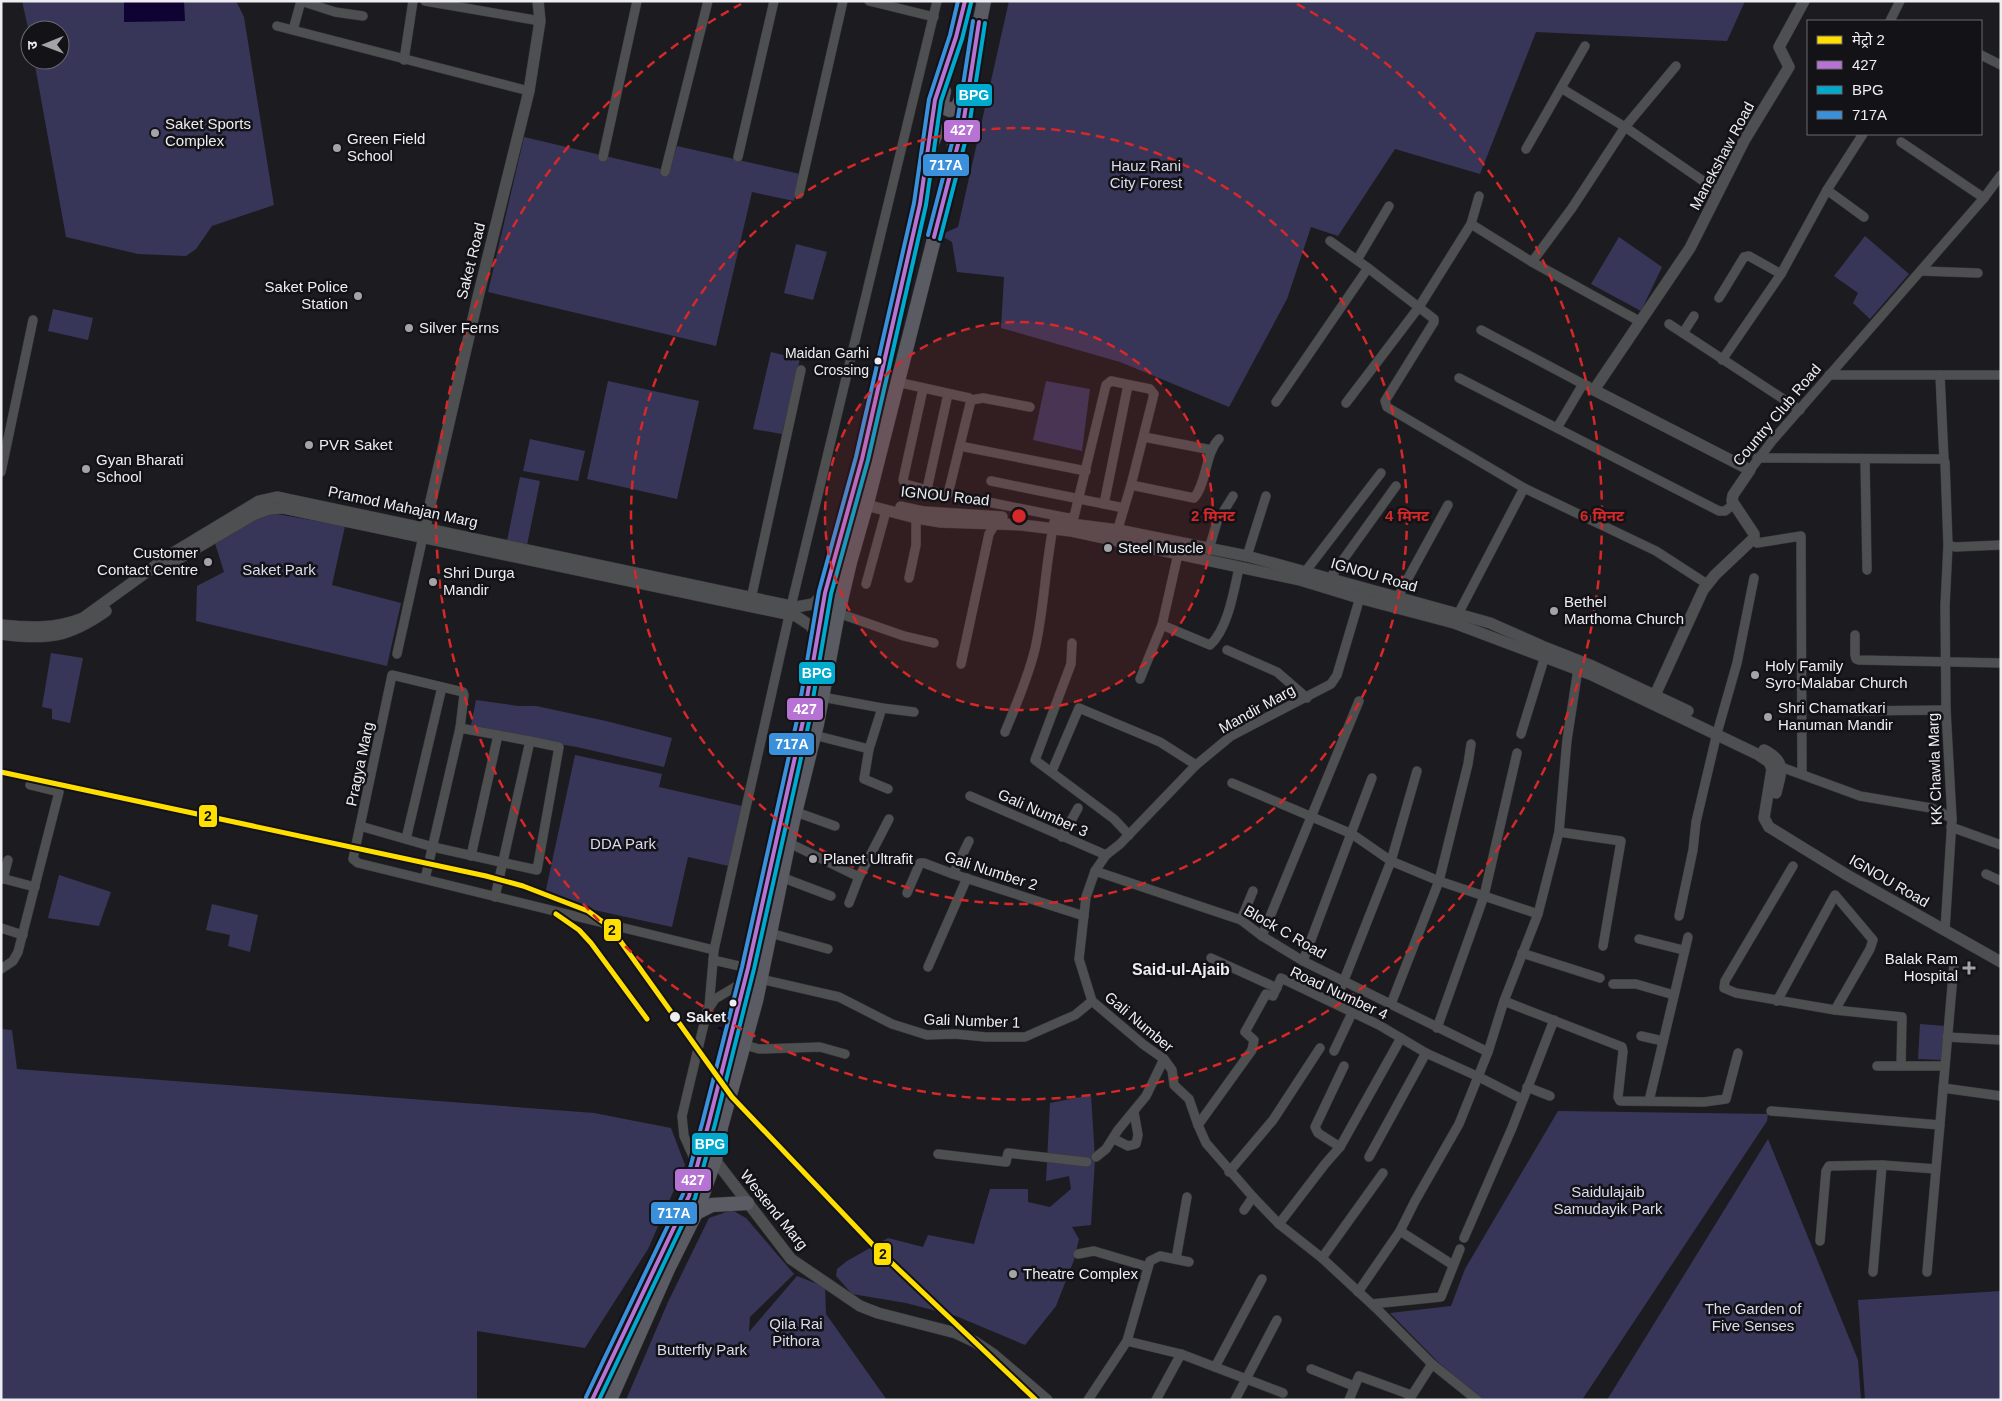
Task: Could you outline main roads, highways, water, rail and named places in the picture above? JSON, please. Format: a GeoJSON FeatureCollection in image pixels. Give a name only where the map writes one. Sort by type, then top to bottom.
{"type":"FeatureCollection","features":[{"type":"Feature","properties":{"kind":"main road"},"geometry":{"type":"LineString","coordinates":[[920,204],[935,100],[956,37],[965,1]]}},
{"type":"Feature","properties":{"kind":"main road"},"geometry":{"type":"LineString","coordinates":[[956,37],[952,64],[942,99],[942,104],[946,109],[955,110],[959,105],[972,62],[984,1]]}},
{"type":"Feature","properties":{"kind":"main road"},"geometry":{"type":"LineString","coordinates":[[610,1400],[668,1269],[696,1213],[715,1160],[760,979],[781,877],[814,735],[838,613],[963,125],[972,62]]}},
{"type":"Feature","properties":{"kind":"main road"},"geometry":{"type":"LineString","coordinates":[[592,1400],[689,1196],[746,974],[802,721],[825,593],[862,459],[920,204],[932,138],[936,133],[943,130],[952,134],[955,140],[948,185]]}},
{"type":"Feature","properties":{"kind":"main road"},"geometry":{"type":"LineString","coordinates":[[696,1213],[712,1205],[747,1203]]}},
{"type":"Feature","properties":{"kind":"waterway"},"geometry":{"type":"LineString","coordinates":[[719,1028],[728,1030]]}},
{"type":"Feature","properties":{"kind":"metro line","name":"2"},"geometry":{"type":"LineString","coordinates":[[1,772],[486,876],[523,886],[588,911],[611,928],[732,1097],[875,1247],[1036,1400]]}},
{"type":"Feature","properties":{"kind":"metro line","name":"2"},"geometry":{"type":"LineString","coordinates":[[556,914],[579,930],[591,943],[647,1019]]}},
{"type":"Feature","properties":{"kind":"place","name":"Saket Sports Complex"},"geometry":{"type":"Point","coordinates":[155,133]}},
{"type":"Feature","properties":{"kind":"place","name":"Green Field School"},"geometry":{"type":"Point","coordinates":[337,148]}},
{"type":"Feature","properties":{"kind":"place","name":"Saket Police Station"},"geometry":{"type":"Point","coordinates":[358,296]}},
{"type":"Feature","properties":{"kind":"place","name":"Silver Ferns"},"geometry":{"type":"Point","coordinates":[409,328]}},
{"type":"Feature","properties":{"kind":"place","name":"Maidan Garhi Crossing"},"geometry":{"type":"Point","coordinates":[878,361]}},
{"type":"Feature","properties":{"kind":"place","name":"PVR Saket"},"geometry":{"type":"Point","coordinates":[309,445]}},
{"type":"Feature","properties":{"kind":"place","name":"Gyan Bharati School"},"geometry":{"type":"Point","coordinates":[86,469]}},
{"type":"Feature","properties":{"kind":"place","name":"Steel Muscle"},"geometry":{"type":"Point","coordinates":[1108,548]}},
{"type":"Feature","properties":{"kind":"place","name":"Customer Contact Centre"},"geometry":{"type":"Point","coordinates":[208,562]}},
{"type":"Feature","properties":{"kind":"place","name":"Shri Durga Mandir"},"geometry":{"type":"Point","coordinates":[433,582]}},
{"type":"Feature","properties":{"kind":"place","name":"Bethel Marthoma Church"},"geometry":{"type":"Point","coordinates":[1554,611]}},
{"type":"Feature","properties":{"kind":"place","name":"Holy Family Syro-Malabar Church"},"geometry":{"type":"Point","coordinates":[1755,675]}},
{"type":"Feature","properties":{"kind":"place","name":"Shri Chamatkari Hanuman Mandir"},"geometry":{"type":"Point","coordinates":[1768,717]}},
{"type":"Feature","properties":{"kind":"place","name":"Planet Ultrafit"},"geometry":{"type":"Point","coordinates":[813,859]}},
{"type":"Feature","properties":{"kind":"place","name":"Balak Ram Hospital"},"geometry":{"type":"Point","coordinates":[1969,968]}},
{"type":"Feature","properties":{"kind":"place","name":"Saket"},"geometry":{"type":"Point","coordinates":[675,1017]}},
{"type":"Feature","properties":{"kind":"place","name":"Theatre Complex"},"geometry":{"type":"Point","coordinates":[1013,1274]}},
{"type":"Feature","properties":{"kind":"district","name":"Said-ul-Ajaib"},"geometry":{"type":"Point","coordinates":[1181,969]}},
{"type":"Feature","properties":{"kind":"park label","name":"Hauz Rani City Forest"},"geometry":{"type":"Point","coordinates":[1146,174]}},
{"type":"Feature","properties":{"kind":"park label","name":"Saket Park"},"geometry":{"type":"Point","coordinates":[279,570]}},
{"type":"Feature","properties":{"kind":"park label","name":"DDA Park"},"geometry":{"type":"Point","coordinates":[623,844]}},
{"type":"Feature","properties":{"kind":"park label","name":"Saidulajaib Samudayik Park"},"geometry":{"type":"Point","coordinates":[1608,1200]}},
{"type":"Feature","properties":{"kind":"park label","name":"The Garden of Five Senses"},"geometry":{"type":"Point","coordinates":[1753,1318]}},
{"type":"Feature","properties":{"kind":"park label","name":"Qila Rai Pithora"},"geometry":{"type":"Point","coordinates":[796,1332]}},
{"type":"Feature","properties":{"kind":"park label","name":"Butterfly Park"},"geometry":{"type":"Point","coordinates":[702,1350]}}]}
